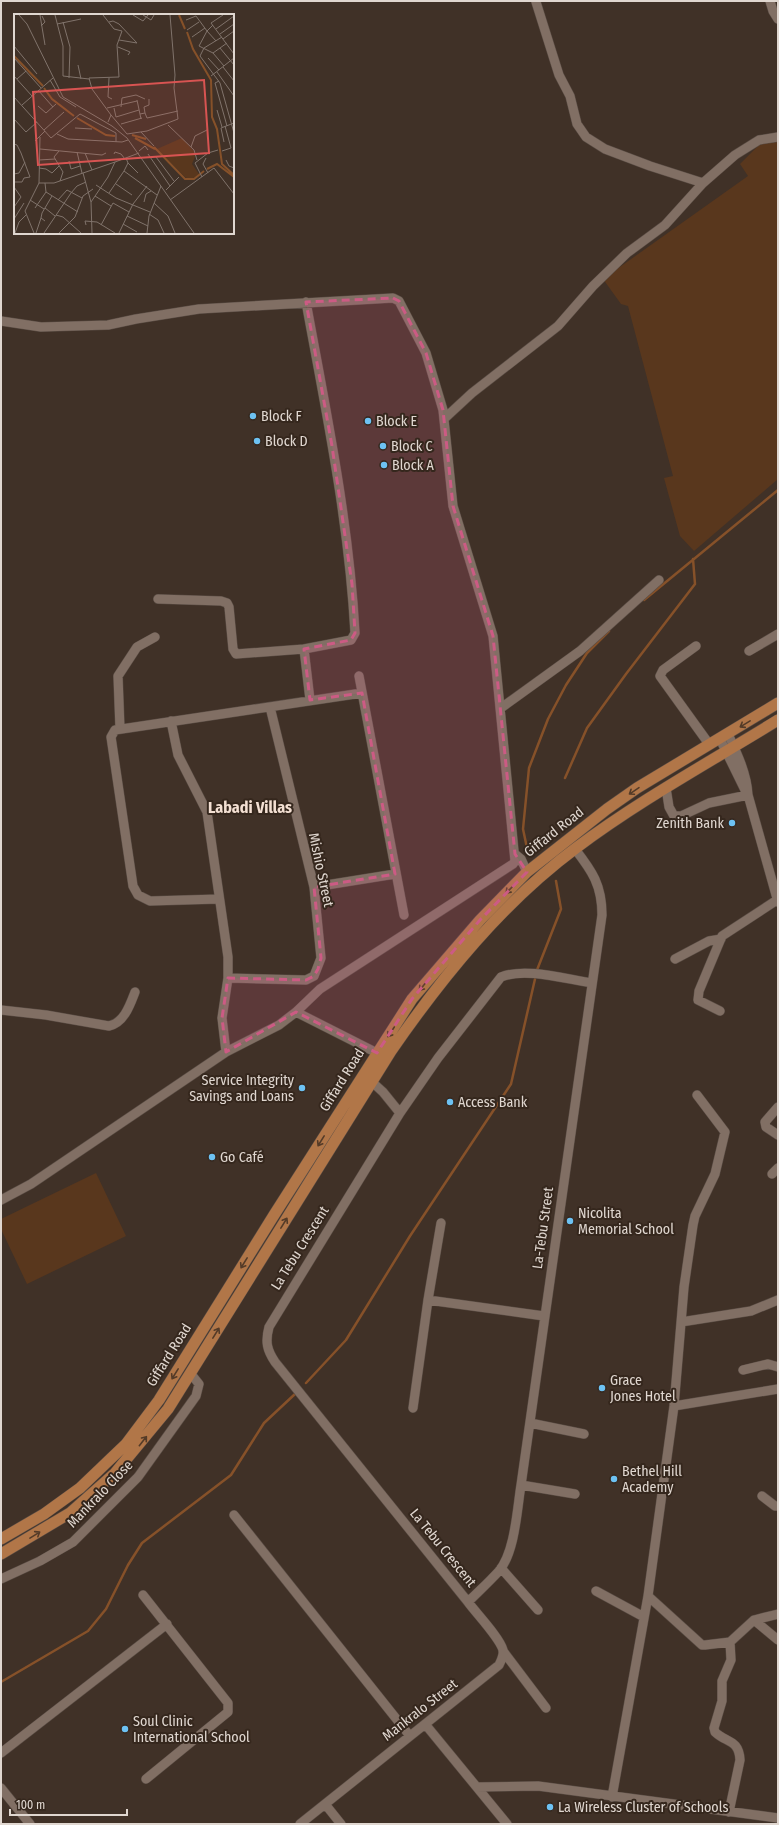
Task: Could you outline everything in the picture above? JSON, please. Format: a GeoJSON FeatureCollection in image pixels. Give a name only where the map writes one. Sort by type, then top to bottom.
{"type":"FeatureCollection","features":[{"type":"Feature","properties":{"kind":"main road","name":"Giffard Road"},"geometry":{"type":"LineString","coordinates":[[1,1539],[44,1514],[80,1488],[106,1464],[135,1431],[159,1400],[412,999],[451,951],[527,872],[607,809],[709,744],[778,704]]}},
{"type":"Feature","properties":{"kind":"main road","name":"Giffard Road"},"geometry":{"type":"LineString","coordinates":[[1,1554],[70,1513],[115,1473],[168,1409],[372,1082],[419,1011],[458,961],[503,912],[575,849],[628,811],[778,720]]}},
{"type":"Feature","properties":{"kind":"street"},"geometry":{"type":"LineString","coordinates":[[770,1],[773,11],[778,19]]}},
{"type":"Feature","properties":{"kind":"street"},"geometry":{"type":"LineString","coordinates":[[536,2],[559,75],[570,96],[577,124],[586,137],[605,149],[703,183]]}},
{"type":"Feature","properties":{"kind":"street"},"geometry":{"type":"LineString","coordinates":[[445,418],[472,393],[558,326],[593,286],[627,253],[665,225],[703,183],[735,155],[759,140],[778,136]]}},
{"type":"Feature","properties":{"kind":"street"},"geometry":{"type":"LineString","coordinates":[[1,321],[41,327],[108,325],[136,318],[198,309],[393,298],[399,301],[426,353],[445,418],[453,506],[490,619],[501,708],[515,854],[513,864],[320,989],[296,1012],[279,1025],[226,1052],[31,1184],[1,1200]]}},
{"type":"Feature","properties":{"kind":"street"},"geometry":{"type":"LineString","coordinates":[[158,599],[221,601],[227,603],[229,607],[233,649],[236,654],[304,649],[350,640],[355,633],[352,584],[332,446],[306,302]]}},
{"type":"Feature","properties":{"kind":"street"},"geometry":{"type":"LineString","coordinates":[[501,708],[580,651],[659,580]]}},
{"type":"Feature","properties":{"kind":"street"},"geometry":{"type":"LineString","coordinates":[[748,651],[778,634]]}},
{"type":"Feature","properties":{"kind":"street"},"geometry":{"type":"LineString","coordinates":[[120,729],[118,676],[136,647],[155,637]]}},
{"type":"Feature","properties":{"kind":"street"},"geometry":{"type":"LineString","coordinates":[[696,646],[662,670],[660,676],[709,744]]}},
{"type":"Feature","properties":{"kind":"street"},"geometry":{"type":"LineString","coordinates":[[304,649],[310,700]]}},
{"type":"Feature","properties":{"kind":"street"},"geometry":{"type":"LineString","coordinates":[[358,676],[404,915]]}},
{"type":"Feature","properties":{"kind":"street"},"geometry":{"type":"LineString","coordinates":[[219,899],[150,901],[138,895],[133,886],[111,737],[115,730],[362,692]]}},
{"type":"Feature","properties":{"kind":"street","name":"Mishio Street"},"geometry":{"type":"LineString","coordinates":[[228,978],[306,980],[314,976],[321,958],[314,887],[270,707]]}},
{"type":"Feature","properties":{"kind":"street"},"geometry":{"type":"LineString","coordinates":[[171,721],[178,755],[207,812],[228,957],[228,978],[222,1018],[226,1052]]}},
{"type":"Feature","properties":{"kind":"street"},"geometry":{"type":"LineString","coordinates":[[720,1011],[698,1000],[699,991],[721,939],[725,932],[778,901],[776,884],[748,795],[742,786],[730,749],[724,736]]}},
{"type":"Feature","properties":{"kind":"street"},"geometry":{"type":"LineString","coordinates":[[666,788],[669,807],[674,816],[681,816],[709,803],[748,795]]}},
{"type":"Feature","properties":{"kind":"street","name":"La-Tebu Street"},"geometry":{"type":"LineString","coordinates":[[468,1602],[501,1568],[512,1538],[530,1423],[602,915],[600,892],[593,873],[575,849]]}},
{"type":"Feature","properties":{"kind":"street"},"geometry":{"type":"LineString","coordinates":[[515,854],[521,859],[527,872]]}},
{"type":"Feature","properties":{"kind":"street"},"geometry":{"type":"LineString","coordinates":[[314,887],[395,874]]}},
{"type":"Feature","properties":{"kind":"street"},"geometry":{"type":"LineString","coordinates":[[675,959],[709,941],[721,939]]}},
{"type":"Feature","properties":{"kind":"street","name":"La Tebu Crescent"},"geometry":{"type":"LineString","coordinates":[[468,1602],[275,1362],[268,1351],[266,1339],[268,1327],[284,1298],[400,1113],[443,1051],[501,977],[511,973],[524,973],[592,983]]}},
{"type":"Feature","properties":{"kind":"street"},"geometry":{"type":"LineString","coordinates":[[1,1010],[46,1015],[109,1026],[115,1025],[127,1012],[135,992]]}},
{"type":"Feature","properties":{"kind":"street"},"geometry":{"type":"LineString","coordinates":[[296,1012],[377,1053]]}},
{"type":"Feature","properties":{"kind":"street"},"geometry":{"type":"LineString","coordinates":[[372,1082],[383,1092],[400,1113]]}},
{"type":"Feature","properties":{"kind":"street"},"geometry":{"type":"LineString","coordinates":[[612,1797],[648,1596],[674,1406],[684,1287],[694,1220],[715,1174],[725,1132],[697,1095]]}},
{"type":"Feature","properties":{"kind":"street"},"geometry":{"type":"LineString","coordinates":[[778,1107],[765,1122],[766,1126],[778,1135]]}},
{"type":"Feature","properties":{"kind":"street"},"geometry":{"type":"LineString","coordinates":[[413,1408],[428,1300],[441,1223]]}},
{"type":"Feature","properties":{"kind":"street"},"geometry":{"type":"LineString","coordinates":[[428,1300],[544,1316]]}},
{"type":"Feature","properties":{"kind":"street"},"geometry":{"type":"LineString","coordinates":[[682,1322],[751,1311],[778,1300]]}},
{"type":"Feature","properties":{"kind":"street"},"geometry":{"type":"LineString","coordinates":[[743,1370],[768,1364],[778,1367]]}},
{"type":"Feature","properties":{"kind":"street","name":"Mankralo Close"},"geometry":{"type":"LineString","coordinates":[[1,1579],[40,1561],[73,1542],[138,1477],[196,1396],[199,1384],[190,1374]]}},
{"type":"Feature","properties":{"kind":"street"},"geometry":{"type":"LineString","coordinates":[[674,1406],[778,1389]]}},
{"type":"Feature","properties":{"kind":"street"},"geometry":{"type":"LineString","coordinates":[[530,1423],[584,1434]]}},
{"type":"Feature","properties":{"kind":"street"},"geometry":{"type":"LineString","coordinates":[[521,1485],[575,1494]]}},
{"type":"Feature","properties":{"kind":"street"},"geometry":{"type":"LineString","coordinates":[[762,1496],[775,1506],[778,1506]]}},
{"type":"Feature","properties":{"kind":"street"},"geometry":{"type":"LineString","coordinates":[[234,1515],[410,1736]]}},
{"type":"Feature","properties":{"kind":"street"},"geometry":{"type":"LineString","coordinates":[[501,1568],[538,1610]]}},
{"type":"Feature","properties":{"kind":"street"},"geometry":{"type":"LineString","coordinates":[[596,1591],[644,1616]]}},
{"type":"Feature","properties":{"kind":"street"},"geometry":{"type":"LineString","coordinates":[[144,1595],[228,1703],[229,1708],[228,1712],[146,1779]]}},
{"type":"Feature","properties":{"kind":"street"},"geometry":{"type":"LineString","coordinates":[[648,1596],[702,1645],[730,1642],[754,1620],[778,1614]]}},
{"type":"Feature","properties":{"kind":"street"},"geometry":{"type":"LineString","coordinates":[[468,1602],[499,1642],[503,1651],[546,1708]]}},
{"type":"Feature","properties":{"kind":"street"},"geometry":{"type":"LineString","coordinates":[[754,1620],[778,1640]]}},
{"type":"Feature","properties":{"kind":"street"},"geometry":{"type":"LineString","coordinates":[[1,1754],[167,1624]]}},
{"type":"Feature","properties":{"kind":"street"},"geometry":{"type":"LineString","coordinates":[[729,1812],[740,1760],[740,1753],[732,1742],[715,1732],[714,1728],[722,1702],[722,1681],[731,1660],[730,1642]]}},
{"type":"Feature","properties":{"kind":"street","name":"Mankralo Street"},"geometry":{"type":"LineString","coordinates":[[300,1824],[499,1665],[502,1659],[503,1651]]}},
{"type":"Feature","properties":{"kind":"street"},"geometry":{"type":"LineString","coordinates":[[425,1724],[507,1824]]}},
{"type":"Feature","properties":{"kind":"street"},"geometry":{"type":"LineString","coordinates":[[477,1787],[538,1786],[778,1818]]}},
{"type":"Feature","properties":{"kind":"street"},"geometry":{"type":"LineString","coordinates":[[1,1788],[30,1824]]}},
{"type":"Feature","properties":{"kind":"street"},"geometry":{"type":"LineString","coordinates":[[325,1804],[341,1824]]}},
{"type":"Feature","properties":{"kind":"highlighted area"},"geometry":{"type":"Polygon","coordinates":[[[393,298],[399,301],[426,353],[443,410],[453,506],[493,636],[515,854],[527,872],[480,920],[412,999],[377,1053],[296,1012],[226,1052],[222,1018],[228,978],[306,980],[314,976],[318,969],[321,958],[314,887],[395,874],[362,693],[310,700],[304,649],[351,640],[355,633],[352,584],[332,446],[306,302],[393,298]]]}},
{"type":"Feature","properties":{"kind":"shaded area"},"geometry":{"type":"Polygon","coordinates":[[[778,139],[778,479],[694,551],[680,536],[664,478],[673,476],[628,306],[621,304],[603,279],[748,176],[740,164],[760,144],[778,139]]]}},
{"type":"Feature","properties":{"kind":"shaded area"},"geometry":{"type":"Polygon","coordinates":[[[96,1173],[126,1236],[27,1284],[1,1229],[1,1219],[96,1173]]]}},
{"type":"Feature","properties":{"kind":"waterway"},"geometry":{"type":"LineString","coordinates":[[644,600],[778,490]]}},
{"type":"Feature","properties":{"kind":"waterway"},"geometry":{"type":"LineString","coordinates":[[565,778],[587,728],[626,674],[695,584],[693,559]]}},
{"type":"Feature","properties":{"kind":"waterway"},"geometry":{"type":"LineString","coordinates":[[527,848],[523,829],[529,768],[548,719],[566,685],[587,653],[609,631]]}},
{"type":"Feature","properties":{"kind":"waterway"},"geometry":{"type":"LineString","coordinates":[[537,970],[561,909],[556,881]]}},
{"type":"Feature","properties":{"kind":"waterway"},"geometry":{"type":"LineString","coordinates":[[306,1383],[346,1340],[410,1236],[511,1084],[535,979]]}},
{"type":"Feature","properties":{"kind":"waterway"},"geometry":{"type":"LineString","coordinates":[[1,1682],[88,1631],[106,1609],[128,1565],[142,1543],[231,1475],[264,1423],[295,1394]]}},
{"type":"Feature","properties":{"kind":"place","name":"Block F"},"geometry":{"type":"Point","coordinates":[253,416]}},
{"type":"Feature","properties":{"kind":"place","name":"Block E"},"geometry":{"type":"Point","coordinates":[368,421]}},
{"type":"Feature","properties":{"kind":"place","name":"Block D"},"geometry":{"type":"Point","coordinates":[257,441]}},
{"type":"Feature","properties":{"kind":"place","name":"Block C"},"geometry":{"type":"Point","coordinates":[383,446]}},
{"type":"Feature","properties":{"kind":"place","name":"Block A"},"geometry":{"type":"Point","coordinates":[384,465]}},
{"type":"Feature","properties":{"kind":"place","name":"Zenith Bank"},"geometry":{"type":"Point","coordinates":[732,823]}},
{"type":"Feature","properties":{"kind":"place","name":"Service Integrity Savings and Loans"},"geometry":{"type":"Point","coordinates":[302,1088]}},
{"type":"Feature","properties":{"kind":"place","name":"Access Bank"},"geometry":{"type":"Point","coordinates":[450,1102]}},
{"type":"Feature","properties":{"kind":"place","name":"Go Café"},"geometry":{"type":"Point","coordinates":[212,1157]}},
{"type":"Feature","properties":{"kind":"place","name":"Nicolita Memorial School"},"geometry":{"type":"Point","coordinates":[570,1221]}},
{"type":"Feature","properties":{"kind":"place","name":"Grace Jones Hotel"},"geometry":{"type":"Point","coordinates":[602,1388]}},
{"type":"Feature","properties":{"kind":"place","name":"Bethel Hill Academy"},"geometry":{"type":"Point","coordinates":[614,1479]}},
{"type":"Feature","properties":{"kind":"place","name":"Soul Clinic International School"},"geometry":{"type":"Point","coordinates":[125,1729]}},
{"type":"Feature","properties":{"kind":"place","name":"La Wireless Cluster of Schools"},"geometry":{"type":"Point","coordinates":[550,1807]}},
{"type":"Feature","properties":{"kind":"district","name":"Labadi Villas"},"geometry":{"type":"Point","coordinates":[250,807]}}]}
